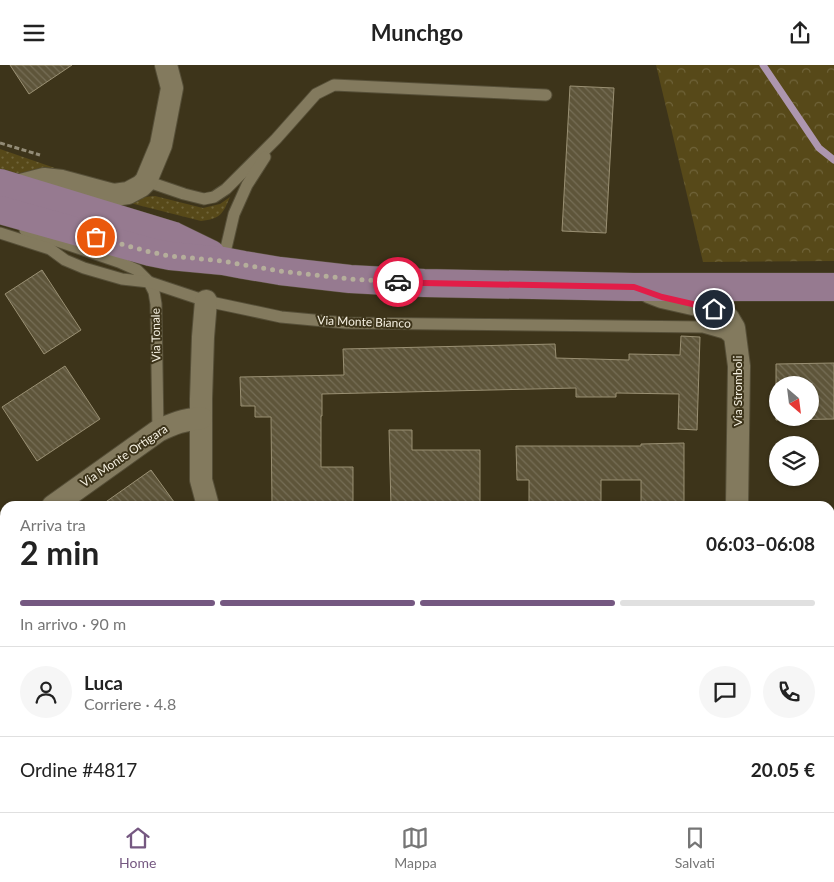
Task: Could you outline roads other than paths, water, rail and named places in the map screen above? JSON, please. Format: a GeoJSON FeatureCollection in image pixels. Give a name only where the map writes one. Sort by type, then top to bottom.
{"type":"FeatureCollection","features":[{"type":"Feature","properties":{"kind":"main road"},"geometry":{"type":"LineString","coordinates":[[4,193],[174,236],[223,261],[280,271],[350,279],[424,283],[634,287],[834,287]]}},
{"type":"Feature","properties":{"kind":"street"},"geometry":{"type":"LineString","coordinates":[[4,193],[44,179],[62,181],[114,195],[128,193],[141,186],[146,181],[161,145],[172,88],[166,65]]}},
{"type":"Feature","properties":{"kind":"street","name":"Via Stromboli"},"geometry":{"type":"LineString","coordinates":[[634,287],[662,297],[714,309],[728,318],[734,328],[740,366],[737,501]]}},
{"type":"Feature","properties":{"kind":"street"},"geometry":{"type":"LineString","coordinates":[[206,301],[201,418],[202,480],[207,501]]}},
{"type":"Feature","properties":{"kind":"street","name":"Via Monte Ortigara"},"geometry":{"type":"LineString","coordinates":[[60,501],[158,431],[175,423],[201,418]]}},
{"type":"Feature","properties":{"kind":"lane"},"geometry":{"type":"LineString","coordinates":[[146,181],[204,199],[214,197],[226,189],[276,139],[316,94],[334,85],[546,95]]}},
{"type":"Feature","properties":{"kind":"lane"},"geometry":{"type":"LineString","coordinates":[[223,261],[234,214],[247,185],[276,139]]}},
{"type":"Feature","properties":{"kind":"lane"},"geometry":{"type":"LineString","coordinates":[[0,222],[119,262],[137,270],[149,281]]}},
{"type":"Feature","properties":{"kind":"lane","name":"Via Monte Bianco"},"geometry":{"type":"LineString","coordinates":[[0,233],[50,249],[65,260],[84,268],[122,279],[149,281],[206,301],[281,317],[346,323],[703,327],[724,333],[737,343]]}},
{"type":"Feature","properties":{"kind":"lane","name":"Via Tonale"},"geometry":{"type":"LineString","coordinates":[[149,281],[154,292],[156,304],[158,431]]}},
{"type":"Feature","properties":{"kind":"waterway"},"geometry":{"type":"LineString","coordinates":[[763,65],[819,148],[834,160]]}}]}
